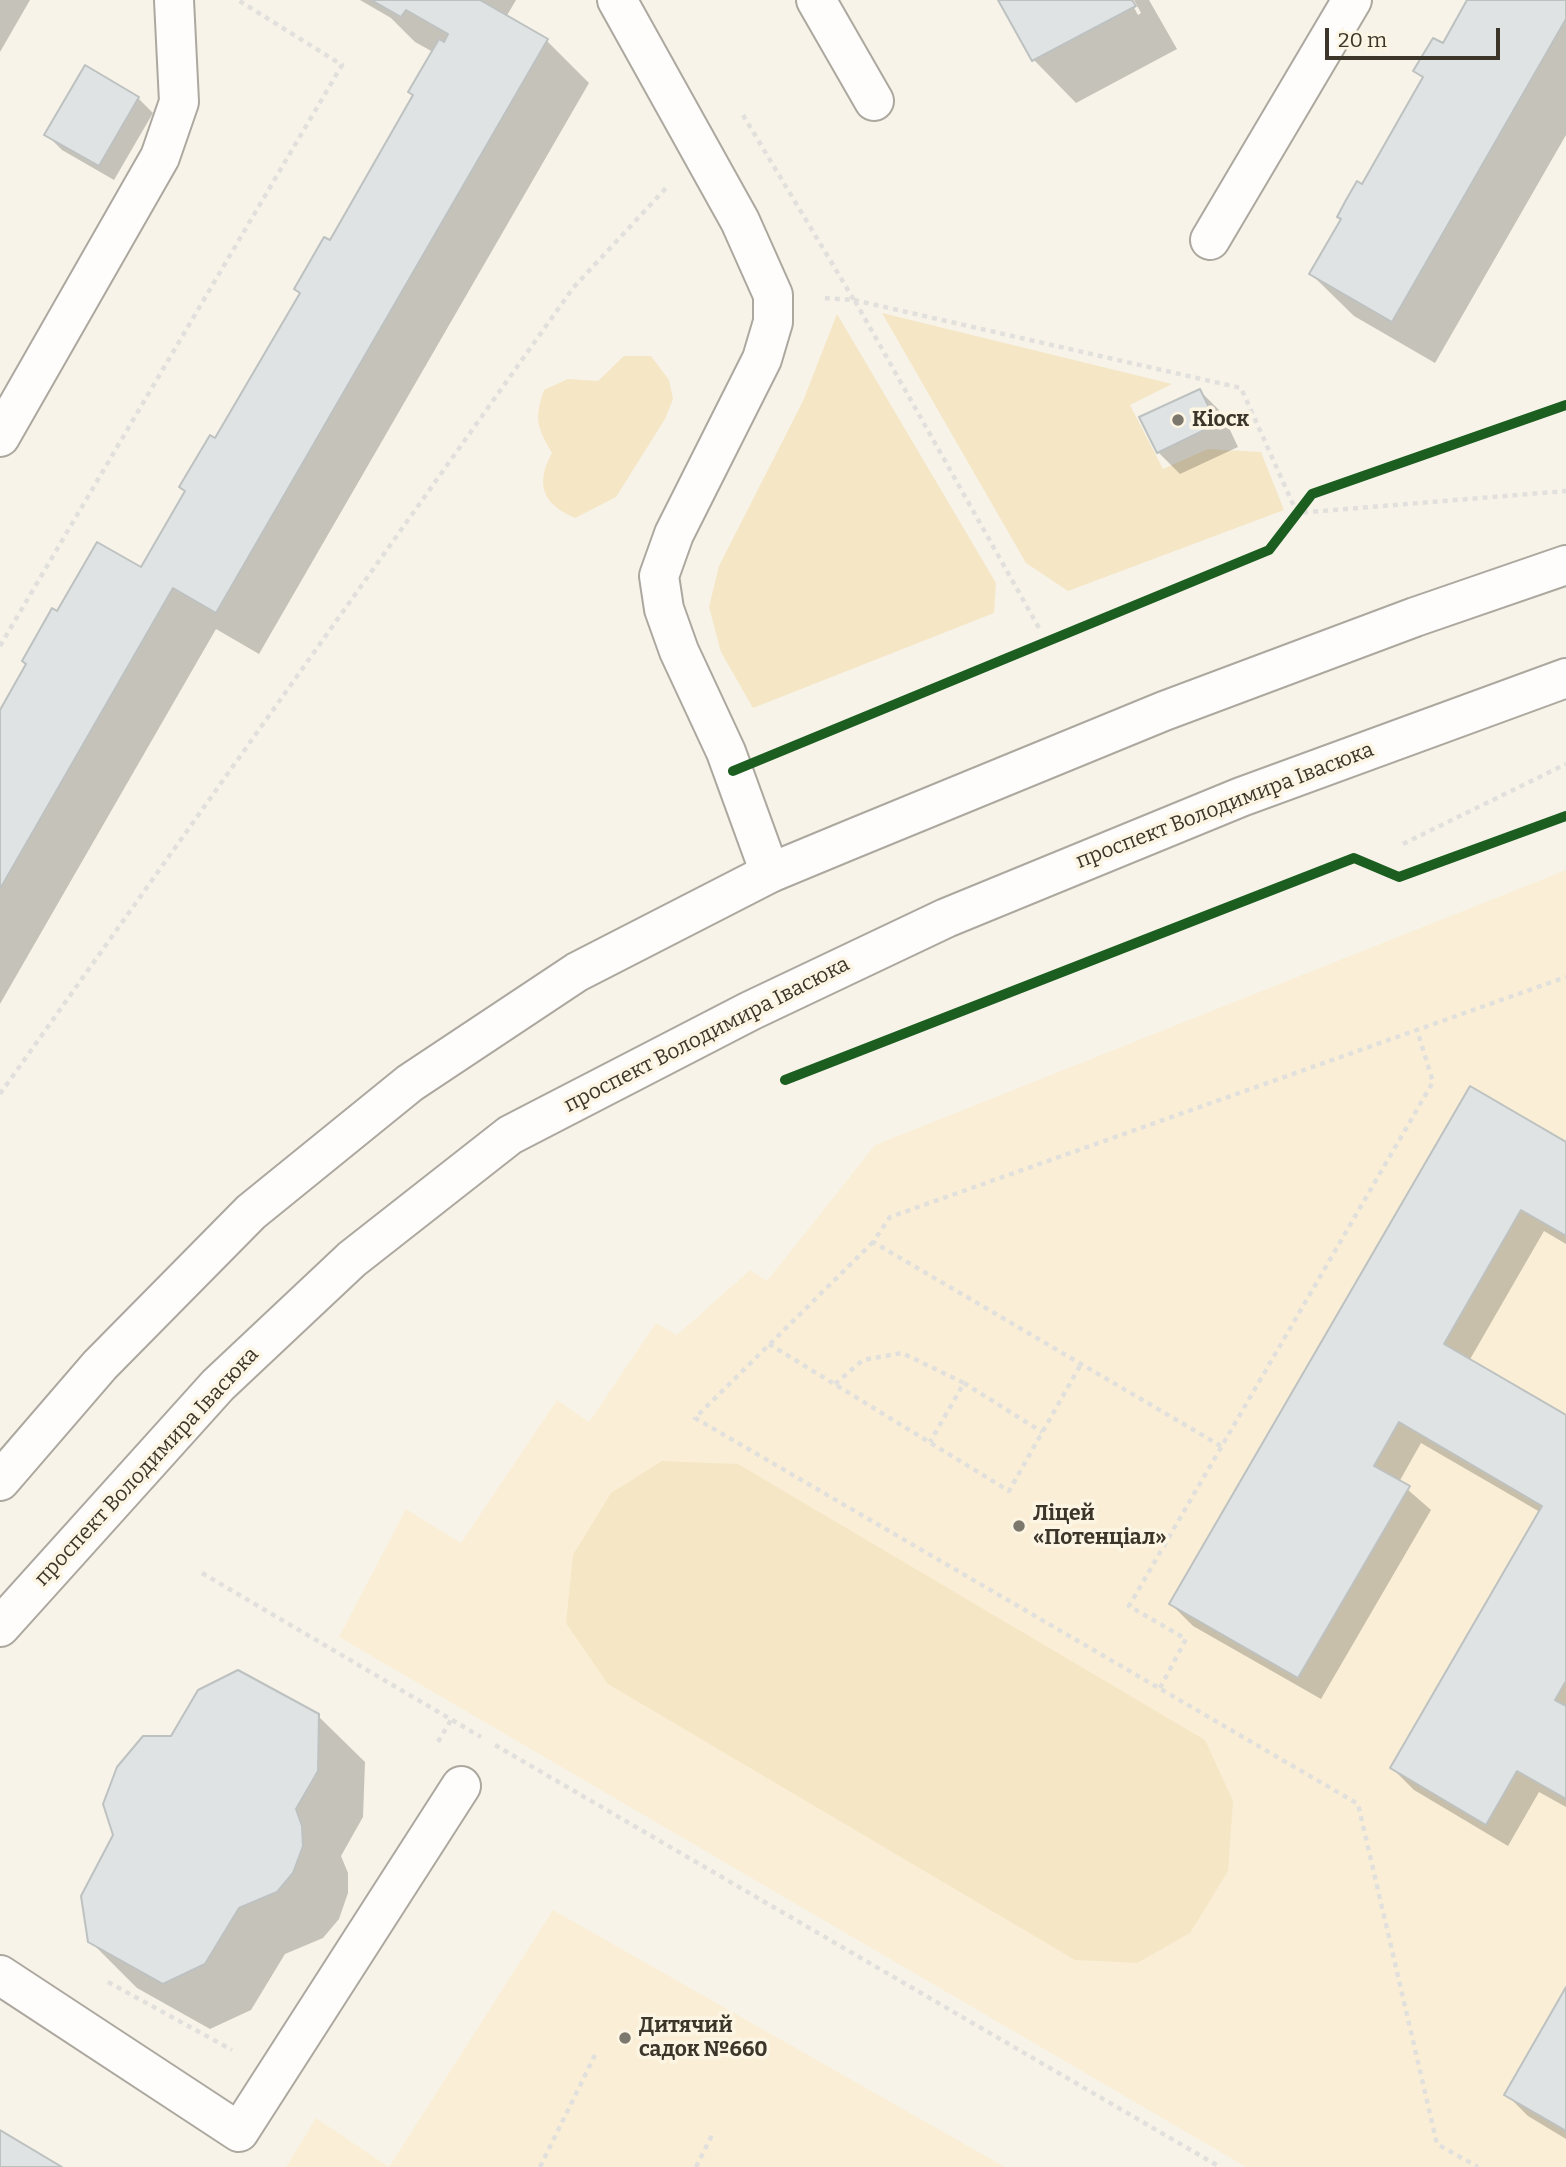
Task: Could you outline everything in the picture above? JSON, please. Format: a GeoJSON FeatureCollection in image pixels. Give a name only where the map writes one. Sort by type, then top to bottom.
{"type":"FeatureCollection","features":[{"type":"Feature","properties":{"kind":"main road"},"geometry":{"type":"LineString","coordinates":[[0,437],[160,157],[179,102],[174,0]]}},
{"type":"Feature","properties":{"kind":"main road"},"geometry":{"type":"LineString","coordinates":[[617,0],[740,221],[773,295],[773,322],[762,359],[674,534],[659,576],[664,609],[726,752],[770,873]]}},
{"type":"Feature","properties":{"kind":"main road"},"geometry":{"type":"LineString","coordinates":[[817,0],[874,101]]}},
{"type":"Feature","properties":{"kind":"main road"},"geometry":{"type":"LineString","coordinates":[[1210,240],[1352,0]]}},
{"type":"Feature","properties":{"kind":"main road"},"geometry":{"type":"LineString","coordinates":[[0,1481],[100,1365],[251,1212],[410,1083],[577,972],[770,873],[1164,711],[1415,617],[1566,565]]}},
{"type":"Feature","properties":{"kind":"main road","name":"проспект Володимира Івасюка"},"geometry":{"type":"LineString","coordinates":[[0,1627],[218,1385],[352,1259],[510,1135],[750,1011],[946,918],[1241,797],[1566,678]]}},
{"type":"Feature","properties":{"kind":"main road"},"geometry":{"type":"LineString","coordinates":[[0,1975],[239,2132],[461,1786]]}},
{"type":"Feature","properties":{"kind":"path"},"geometry":{"type":"LineString","coordinates":[[0,646],[342,65],[238,0]]}},
{"type":"Feature","properties":{"kind":"path"},"geometry":{"type":"LineString","coordinates":[[0,1094],[573,288],[667,188]]}},
{"type":"Feature","properties":{"kind":"path"},"geometry":{"type":"LineString","coordinates":[[1039,628],[854,300],[1241,388],[1293,518]]}},
{"type":"Feature","properties":{"kind":"path"},"geometry":{"type":"LineString","coordinates":[[1293,518],[1566,491]]}},
{"type":"Feature","properties":{"kind":"path"},"geometry":{"type":"LineString","coordinates":[[1293,518],[1304,503]]}},
{"type":"Feature","properties":{"kind":"path"},"geometry":{"type":"LineString","coordinates":[[1403,844],[1566,764]]}},
{"type":"Feature","properties":{"kind":"path"},"geometry":{"type":"LineString","coordinates":[[1478,2167],[1437,2144],[1358,1804],[695,1418],[873,1241],[890,1217],[1566,977]]}},
{"type":"Feature","properties":{"kind":"path"},"geometry":{"type":"LineString","coordinates":[[1160,1688],[1186,1639],[1129,1606],[1433,1082],[1417,1030]]}},
{"type":"Feature","properties":{"kind":"path"},"geometry":{"type":"LineString","coordinates":[[873,1241],[1221,1446]]}},
{"type":"Feature","properties":{"kind":"path"},"geometry":{"type":"LineString","coordinates":[[769,1344],[1009,1491],[1081,1364]]}},
{"type":"Feature","properties":{"kind":"path"},"geometry":{"type":"LineString","coordinates":[[835,1384],[863,1360],[902,1353],[964,1383],[1042,1432]]}},
{"type":"Feature","properties":{"kind":"path"},"geometry":{"type":"LineString","coordinates":[[930,1442],[964,1383]]}},
{"type":"Feature","properties":{"kind":"path"},"geometry":{"type":"LineString","coordinates":[[201,1573],[1220,2167]]}},
{"type":"Feature","properties":{"kind":"path"},"geometry":{"type":"LineString","coordinates":[[437,1743],[451,1720]]}},
{"type":"Feature","properties":{"kind":"path"},"geometry":{"type":"LineString","coordinates":[[106,1980],[236,2052]]}},
{"type":"Feature","properties":{"kind":"path"},"geometry":{"type":"LineString","coordinates":[[540,2167],[595,2055]]}},
{"type":"Feature","properties":{"kind":"path"},"geometry":{"type":"LineString","coordinates":[[696,2167],[714,2131]]}},
{"type":"Feature","properties":{"kind":"shaded area"},"geometry":{"type":"Polygon","coordinates":[[[882,313],[1172,384],[1130,405],[1163,469],[1208,449],[1261,452],[1284,510],[1068,591],[1026,563],[882,313]]]}},
{"type":"Feature","properties":{"kind":"shaded area"},"geometry":{"type":"Polygon","coordinates":[[[837,314],[996,583],[994,613],[753,708],[721,652],[709,607],[719,566],[803,401],[837,314]]]}},
{"type":"Feature","properties":{"kind":"shaded area"},"geometry":{"type":"Polygon","coordinates":[[[624,356],[651,356],[669,380],[673,399],[665,419],[616,497],[575,518],[555,506],[545,492],[544,474],[552,453],[543,436],[538,416],[544,390],[568,379],[598,381],[624,356]]]}},
{"type":"Feature","properties":{"kind":"shaded area","name":"Ліцей «Потенціал»"},"geometry":{"type":"Polygon","coordinates":[[[1566,870],[1566,2167],[1246,2167],[339,1637],[406,1509],[461,1543],[557,1400],[589,1422],[656,1323],[677,1335],[750,1270],[767,1281],[875,1145],[1566,870]]]}},
{"type":"Feature","properties":{"kind":"shaded area"},"geometry":{"type":"Polygon","coordinates":[[[662,1461],[738,1464],[1205,1740],[1233,1801],[1228,1871],[1190,1933],[1137,1963],[1075,1960],[608,1684],[566,1623],[573,1555],[611,1493],[662,1461]]]}},
{"type":"Feature","properties":{"kind":"shaded area","name":"Дитячий садок №660"},"geometry":{"type":"Polygon","coordinates":[[[553,1910],[1005,2167],[389,2167],[553,1910]]]}},
{"type":"Feature","properties":{"kind":"shaded area"},"geometry":{"type":"Polygon","coordinates":[[[316,2118],[389,2167],[286,2167],[316,2118]]]}},
{"type":"Feature","properties":{"kind":"building"},"geometry":{"type":"Polygon","coordinates":[[[371,0],[480,0],[548,39],[216,613],[173,588],[0,889],[0,710],[26,664],[22,661],[52,608],[57,611],[97,542],[141,567],[185,491],[179,487],[210,435],[215,438],[300,293],[294,289],[324,237],[330,240],[413,95],[408,92],[439,39],[444,42],[448,34],[406,10],[401,17],[371,0]]]}},
{"type":"Feature","properties":{"kind":"building"},"geometry":{"type":"Polygon","coordinates":[[[998,0],[1132,0],[1136,6],[1032,61],[998,0]]]}},
{"type":"Feature","properties":{"kind":"building"},"geometry":{"type":"Polygon","coordinates":[[[1467,0],[1566,0],[1566,19],[1392,322],[1309,274],[1341,219],[1337,217],[1346,200],[1357,181],[1362,184],[1423,77],[1413,71],[1433,38],[1443,43],[1467,0]]]}},
{"type":"Feature","properties":{"kind":"building"},"geometry":{"type":"Polygon","coordinates":[[[85,65],[139,97],[99,166],[44,135],[85,65]]]}},
{"type":"Feature","properties":{"kind":"building","name":"Кіоск"},"geometry":{"type":"Polygon","coordinates":[[[1200,389],[1217,424],[1157,453],[1139,417],[1200,389]]]}},
{"type":"Feature","properties":{"kind":"building"},"geometry":{"type":"Polygon","coordinates":[[[1470,1086],[1566,1142],[1566,1236],[1521,1210],[1444,1344],[1566,1415],[1566,1681],[1555,1700],[1566,1706],[1566,1799],[1517,1771],[1486,1825],[1390,1768],[1542,1506],[1399,1422],[1374,1466],[1410,1486],[1298,1678],[1169,1604],[1470,1086]]]}},
{"type":"Feature","properties":{"kind":"building"},"geometry":{"type":"Polygon","coordinates":[[[238,1670],[319,1714],[318,1771],[296,1809],[302,1826],[303,1846],[293,1873],[277,1892],[239,1908],[205,1964],[163,1984],[88,1942],[81,1896],[113,1835],[103,1804],[117,1767],[143,1736],[171,1736],[198,1690],[238,1670]]]}},
{"type":"Feature","properties":{"kind":"building"},"geometry":{"type":"Polygon","coordinates":[[[1566,1987],[1566,2131],[1504,2095],[1566,1987]]]}},
{"type":"Feature","properties":{"kind":"building"},"geometry":{"type":"Polygon","coordinates":[[[0,2130],[62,2167],[0,2167],[0,2130]]]}},
{"type":"Feature","properties":{"kind":"cycle path"},"geometry":{"type":"LineString","coordinates":[[733,771],[1269,550],[1312,494],[1566,405]]}},
{"type":"Feature","properties":{"kind":"cycle path"},"geometry":{"type":"LineString","coordinates":[[785,1080],[1354,858],[1399,877],[1566,816]]}},
{"type":"Feature","properties":{"kind":"place","name":"Кіоск"},"geometry":{"type":"Point","coordinates":[1178,420]}},
{"type":"Feature","properties":{"kind":"place","name":"Ліцей «Потенціал»"},"geometry":{"type":"Point","coordinates":[1019,1526]}},
{"type":"Feature","properties":{"kind":"place","name":"Дитячий садок №660"},"geometry":{"type":"Point","coordinates":[625,2038]}}]}
